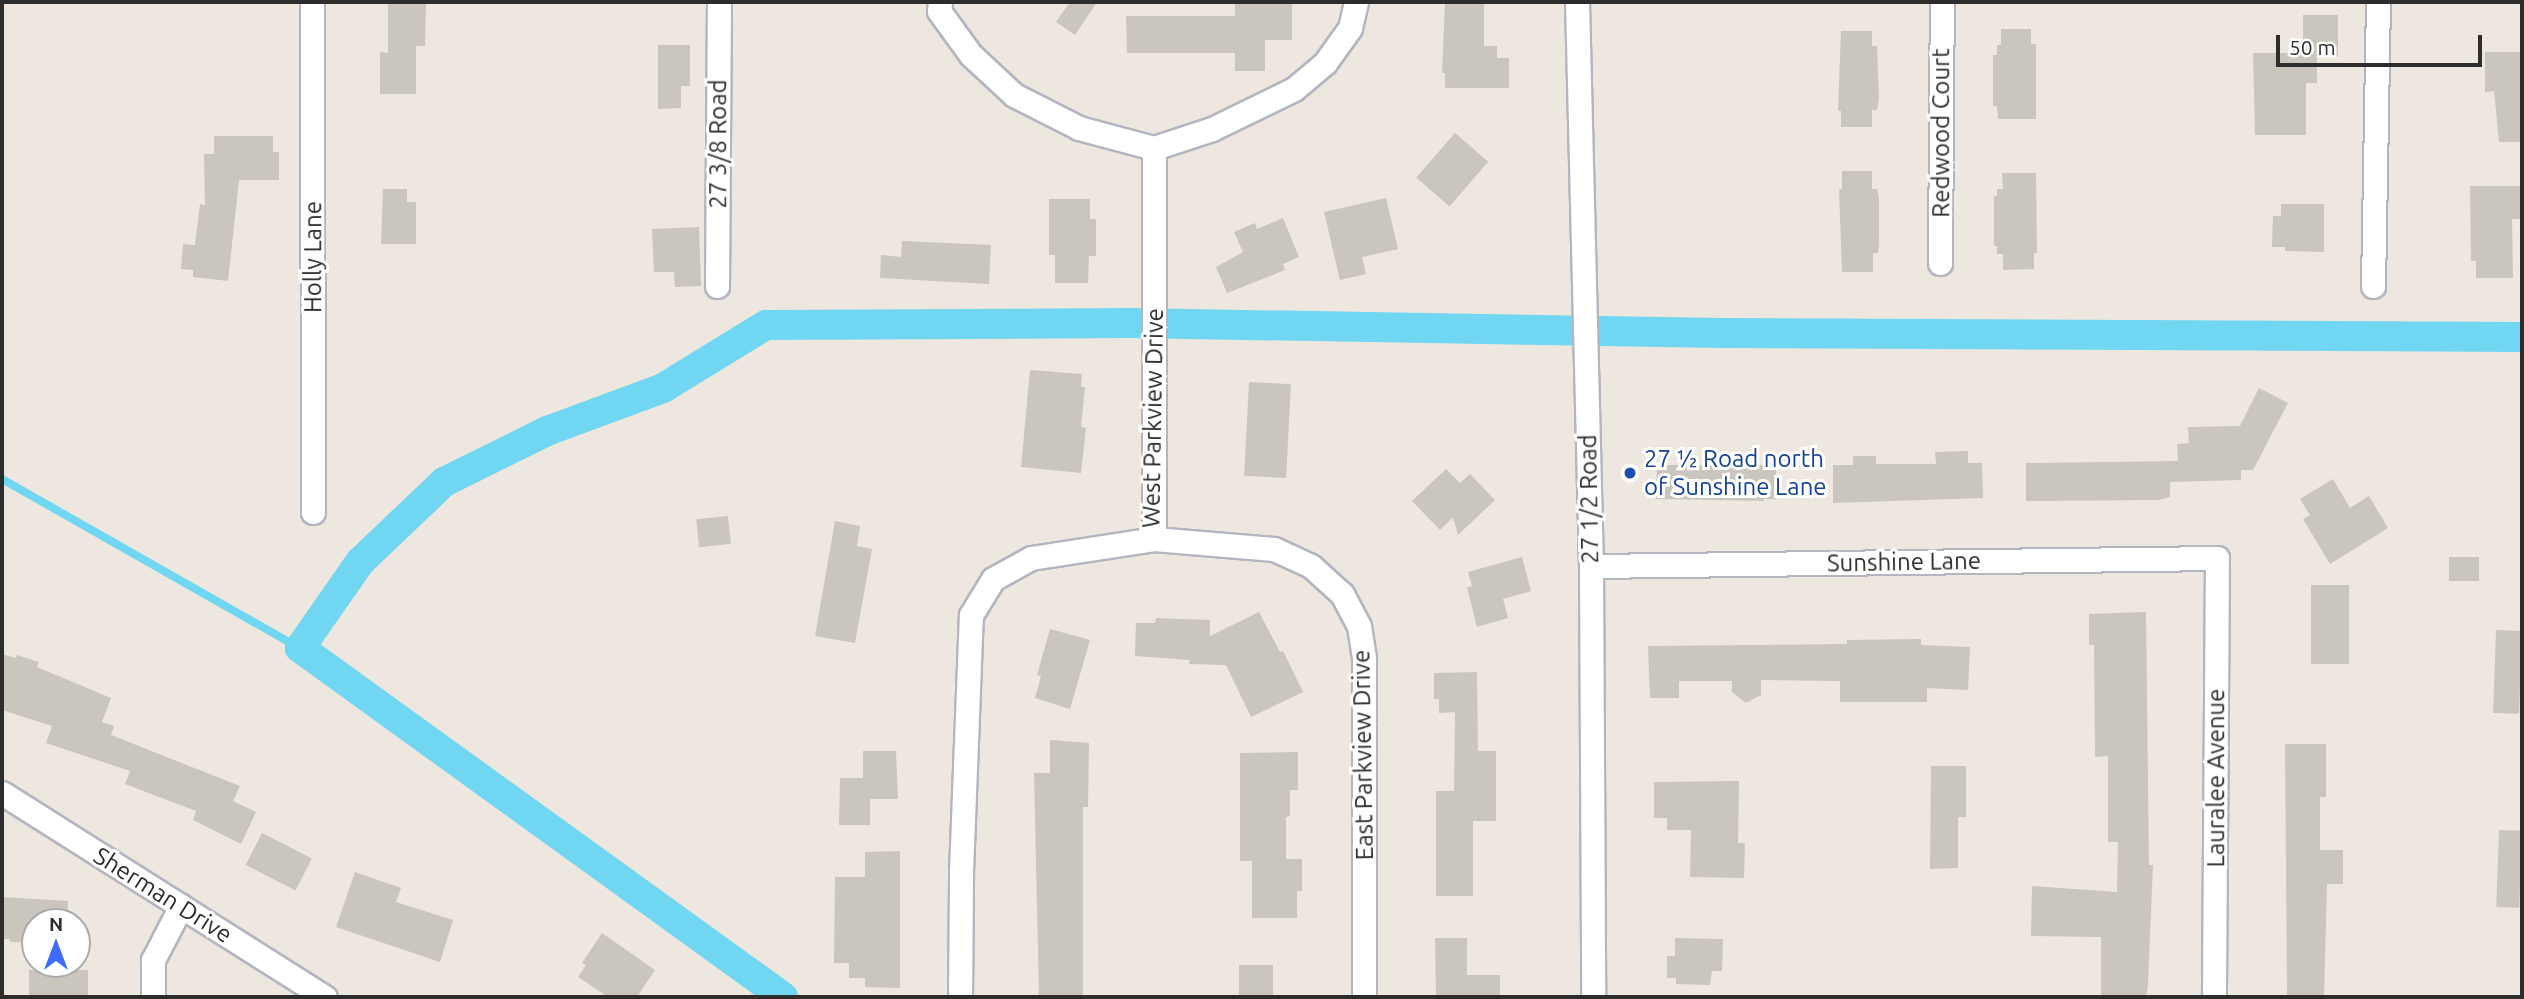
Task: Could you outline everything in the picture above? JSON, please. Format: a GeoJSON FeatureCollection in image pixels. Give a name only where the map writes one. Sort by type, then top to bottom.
{"type":"FeatureCollection","features":[{"type":"Feature","properties":{"kind":"street","name":"Holly Lane"},"geometry":{"type":"LineString","coordinates":[[312,2],[313,512]]}},
{"type":"Feature","properties":{"kind":"street","name":"27 3/8 Road"},"geometry":{"type":"LineString","coordinates":[[717,286],[719,2]]}},
{"type":"Feature","properties":{"kind":"street"},"geometry":{"type":"LineString","coordinates":[[940,2],[939,10],[971,55],[1014,95],[1079,128],[1154,148],[1212,129],[1294,89],[1325,63],[1344,37],[1350,28],[1356,2]]}},
{"type":"Feature","properties":{"kind":"street","name":"27 1/2 Road"},"geometry":{"type":"LineString","coordinates":[[1577,2],[1591,566],[1593,997]]}},
{"type":"Feature","properties":{"kind":"street","name":"Redwood Court"},"geometry":{"type":"LineString","coordinates":[[1940,263],[1942,2]]}},
{"type":"Feature","properties":{"kind":"street"},"geometry":{"type":"LineString","coordinates":[[2373,286],[2378,2]]}},
{"type":"Feature","properties":{"kind":"street","name":"West Parkview Drive"},"geometry":{"type":"LineString","coordinates":[[960,997],[961,872],[971,615],[993,579],[1031,558],[1154,539],[1154,148]]}},
{"type":"Feature","properties":{"kind":"street","name":"East Parkview Drive"},"geometry":{"type":"LineString","coordinates":[[1154,539],[1274,549],[1311,566],[1342,594],[1359,626],[1364,659],[1364,997]]}},
{"type":"Feature","properties":{"kind":"street","name":"Sunshine Lane"},"geometry":{"type":"LineString","coordinates":[[1591,566],[2217,558]]}},
{"type":"Feature","properties":{"kind":"street","name":"Lauralee Avenue"},"geometry":{"type":"LineString","coordinates":[[2214,997],[2217,558]]}},
{"type":"Feature","properties":{"kind":"street","name":"Sherman Drive"},"geometry":{"type":"LineString","coordinates":[[2,793],[325,997]]}},
{"type":"Feature","properties":{"kind":"street"},"geometry":{"type":"LineString","coordinates":[[153,997],[153,960],[181,906]]}},
{"type":"Feature","properties":{"kind":"building"},"geometry":{"type":"Polygon","coordinates":[[[388,2],[426,2],[425,46],[416,46],[416,94],[380,94],[380,52],[388,53],[388,2]]]}},
{"type":"Feature","properties":{"kind":"building"},"geometry":{"type":"Polygon","coordinates":[[[1070,2],[1097,2],[1075,35],[1056,22],[1070,2]]]}},
{"type":"Feature","properties":{"kind":"building"},"geometry":{"type":"Polygon","coordinates":[[[1235,2],[1292,2],[1292,40],[1265,40],[1265,71],[1235,71],[1235,53],[1127,53],[1126,16],[1235,16],[1235,2]]]}},
{"type":"Feature","properties":{"kind":"building"},"geometry":{"type":"Polygon","coordinates":[[[1445,2],[1484,2],[1484,46],[1497,46],[1497,58],[1509,58],[1509,88],[1445,88],[1445,73],[1442,73],[1445,2]]]}},
{"type":"Feature","properties":{"kind":"building"},"geometry":{"type":"Polygon","coordinates":[[[2303,15],[2338,15],[2338,57],[2317,57],[2317,83],[2306,83],[2306,135],[2255,135],[2253,53],[2293,53],[2293,40],[2303,40],[2303,15]]]}},
{"type":"Feature","properties":{"kind":"building"},"geometry":{"type":"Polygon","coordinates":[[[2001,29],[2031,29],[2031,44],[2036,44],[2036,119],[1998,119],[1997,106],[1993,106],[1993,55],[1997,55],[1997,45],[2001,45],[2001,29]]]}},
{"type":"Feature","properties":{"kind":"building"},"geometry":{"type":"Polygon","coordinates":[[[1841,31],[1872,31],[1872,46],[1877,46],[1879,99],[1877,110],[1872,110],[1872,127],[1841,127],[1841,111],[1838,111],[1841,31]]]}},
{"type":"Feature","properties":{"kind":"building"},"geometry":{"type":"Polygon","coordinates":[[[658,45],[690,45],[690,86],[681,86],[681,108],[658,109],[658,45]]]}},
{"type":"Feature","properties":{"kind":"building"},"geometry":{"type":"Polygon","coordinates":[[[2485,52],[2522,52],[2522,142],[2499,142],[2494,91],[2485,92],[2485,52]]]}},
{"type":"Feature","properties":{"kind":"building"},"geometry":{"type":"Polygon","coordinates":[[[1455,133],[1488,162],[1449,206],[1416,178],[1455,133]]]}},
{"type":"Feature","properties":{"kind":"building"},"geometry":{"type":"Polygon","coordinates":[[[214,136],[273,136],[273,152],[279,152],[279,180],[239,180],[228,281],[193,277],[193,270],[181,269],[183,244],[195,245],[200,204],[205,205],[204,154],[214,154],[214,136]]]}},
{"type":"Feature","properties":{"kind":"building"},"geometry":{"type":"Polygon","coordinates":[[[1842,171],[1872,171],[1872,189],[1877,189],[1879,199],[1879,243],[1878,253],[1873,253],[1873,272],[1842,272],[1839,189],[1842,189],[1842,171]]]}},
{"type":"Feature","properties":{"kind":"building"},"geometry":{"type":"Polygon","coordinates":[[[2002,173],[2036,173],[2037,253],[2034,253],[2034,269],[2003,270],[2003,254],[1997,254],[1997,246],[1994,246],[1994,196],[1997,196],[1997,189],[2003,189],[2002,173]]]}},
{"type":"Feature","properties":{"kind":"building"},"geometry":{"type":"Polygon","coordinates":[[[2470,186],[2522,186],[2522,219],[2512,219],[2513,278],[2476,278],[2476,261],[2471,261],[2470,186]]]}},
{"type":"Feature","properties":{"kind":"building"},"geometry":{"type":"Polygon","coordinates":[[[383,189],[407,189],[407,202],[416,202],[416,244],[381,244],[383,189]]]}},
{"type":"Feature","properties":{"kind":"building"},"geometry":{"type":"Polygon","coordinates":[[[1386,198],[1398,249],[1362,257],[1366,274],[1340,280],[1324,212],[1386,198]]]}},
{"type":"Feature","properties":{"kind":"building"},"geometry":{"type":"Polygon","coordinates":[[[1049,199],[1090,199],[1090,219],[1096,219],[1096,256],[1089,256],[1088,283],[1055,283],[1055,255],[1049,255],[1049,199]]]}},
{"type":"Feature","properties":{"kind":"building"},"geometry":{"type":"Polygon","coordinates":[[[2281,204],[2324,204],[2324,252],[2285,251],[2285,247],[2272,247],[2273,216],[2281,216],[2281,204]]]}},
{"type":"Feature","properties":{"kind":"building"},"geometry":{"type":"Polygon","coordinates":[[[1283,218],[1299,257],[1283,264],[1285,270],[1227,293],[1216,267],[1243,252],[1234,232],[1255,223],[1257,229],[1283,218]]]}},
{"type":"Feature","properties":{"kind":"building"},"geometry":{"type":"Polygon","coordinates":[[[699,227],[701,286],[675,287],[674,272],[654,272],[652,229],[699,227]]]}},
{"type":"Feature","properties":{"kind":"building"},"geometry":{"type":"Polygon","coordinates":[[[902,241],[991,245],[989,284],[880,278],[881,255],[901,257],[902,241]]]}},
{"type":"Feature","properties":{"kind":"building"},"geometry":{"type":"Polygon","coordinates":[[[1030,370],[1082,374],[1081,387],[1085,387],[1081,427],[1086,428],[1081,473],[1021,467],[1030,370]]]}},
{"type":"Feature","properties":{"kind":"building"},"geometry":{"type":"Polygon","coordinates":[[[1249,382],[1291,384],[1286,478],[1244,476],[1249,382]]]}},
{"type":"Feature","properties":{"kind":"building"},"geometry":{"type":"Polygon","coordinates":[[[2259,388],[2288,403],[2253,470],[2241,470],[2241,480],[2170,482],[2170,497],[2158,500],[2026,501],[2026,463],[2178,461],[2177,444],[2189,443],[2188,427],[2240,426],[2259,388]]]}},
{"type":"Feature","properties":{"kind":"building"},"geometry":{"type":"Polygon","coordinates":[[[1968,451],[1968,463],[1982,463],[1983,498],[1833,503],[1833,465],[1853,465],[1853,456],[1876,456],[1876,464],[1936,464],[1935,452],[1968,451]]]}},
{"type":"Feature","properties":{"kind":"building"},"geometry":{"type":"Polygon","coordinates":[[[1657,465],[1776,465],[1776,499],[1656,499],[1657,465]]]}},
{"type":"Feature","properties":{"kind":"building"},"geometry":{"type":"Polygon","coordinates":[[[1446,469],[1460,483],[1470,474],[1495,500],[1458,535],[1453,517],[1440,530],[1412,501],[1446,469]]]}},
{"type":"Feature","properties":{"kind":"building"},"geometry":{"type":"Polygon","coordinates":[[[2333,479],[2350,508],[2369,496],[2388,528],[2330,564],[2303,519],[2310,515],[2300,499],[2333,479]]]}},
{"type":"Feature","properties":{"kind":"building"},"geometry":{"type":"Polygon","coordinates":[[[728,516],[731,544],[699,547],[696,519],[728,516]]]}},
{"type":"Feature","properties":{"kind":"building"},"geometry":{"type":"Polygon","coordinates":[[[835,521],[860,526],[857,546],[872,549],[855,643],[815,636],[835,521]]]}},
{"type":"Feature","properties":{"kind":"building"},"geometry":{"type":"Polygon","coordinates":[[[1522,557],[1531,591],[1503,599],[1508,618],[1477,627],[1467,587],[1472,586],[1468,572],[1522,557]]]}},
{"type":"Feature","properties":{"kind":"building"},"geometry":{"type":"Polygon","coordinates":[[[2449,557],[2479,557],[2479,581],[2449,581],[2449,557]]]}},
{"type":"Feature","properties":{"kind":"building"},"geometry":{"type":"Polygon","coordinates":[[[2311,585],[2349,585],[2349,664],[2311,664],[2311,585]]]}},
{"type":"Feature","properties":{"kind":"building"},"geometry":{"type":"Polygon","coordinates":[[[1259,612],[1280,652],[1283,651],[1303,692],[1251,717],[1226,665],[1189,664],[1190,660],[1135,656],[1136,623],[1155,623],[1156,618],[1210,620],[1210,636],[1259,612]]]}},
{"type":"Feature","properties":{"kind":"building"},"geometry":{"type":"Polygon","coordinates":[[[2146,612],[2149,865],[2153,865],[2148,984],[2146,997],[2101,997],[2101,937],[2031,936],[2032,886],[2117,892],[2118,842],[2108,842],[2108,756],[2095,757],[2094,645],[2089,645],[2089,614],[2146,612]]]}},
{"type":"Feature","properties":{"kind":"building"},"geometry":{"type":"Polygon","coordinates":[[[1050,629],[1090,640],[1070,709],[1035,698],[1041,676],[1037,675],[1050,629]]]}},
{"type":"Feature","properties":{"kind":"building"},"geometry":{"type":"Polygon","coordinates":[[[2496,630],[2522,631],[2519,714],[2493,713],[2496,630]]]}},
{"type":"Feature","properties":{"kind":"building"},"geometry":{"type":"Polygon","coordinates":[[[1921,639],[1921,645],[1970,647],[1968,690],[1927,688],[1927,702],[1840,702],[1840,681],[1761,680],[1761,695],[1746,703],[1732,692],[1732,681],[1679,681],[1679,698],[1650,698],[1648,646],[1847,644],[1847,640],[1921,639]]]}},
{"type":"Feature","properties":{"kind":"building"},"geometry":{"type":"Polygon","coordinates":[[[2,654],[15,658],[17,655],[39,662],[37,667],[111,698],[102,722],[114,726],[111,735],[240,786],[233,801],[256,812],[241,844],[193,820],[196,811],[125,784],[130,771],[46,743],[52,726],[2,710],[2,654]]]}},
{"type":"Feature","properties":{"kind":"building"},"geometry":{"type":"Polygon","coordinates":[[[1477,672],[1478,751],[1496,751],[1496,821],[1473,821],[1473,896],[1436,896],[1436,791],[1454,791],[1455,712],[1439,713],[1439,699],[1434,699],[1434,673],[1477,672]]]}},
{"type":"Feature","properties":{"kind":"building"},"geometry":{"type":"Polygon","coordinates":[[[1050,740],[1089,743],[1088,807],[1083,807],[1083,997],[1039,997],[1034,773],[1050,773],[1050,740]]]}},
{"type":"Feature","properties":{"kind":"building"},"geometry":{"type":"Polygon","coordinates":[[[2285,744],[2326,744],[2326,797],[2320,797],[2320,850],[2343,850],[2343,884],[2327,884],[2324,997],[2287,997],[2285,744]]]}},
{"type":"Feature","properties":{"kind":"building"},"geometry":{"type":"Polygon","coordinates":[[[863,751],[896,751],[898,799],[870,799],[870,825],[839,825],[840,778],[863,778],[863,751]]]}},
{"type":"Feature","properties":{"kind":"building"},"geometry":{"type":"Polygon","coordinates":[[[1298,752],[1298,790],[1290,790],[1290,816],[1286,817],[1286,859],[1302,859],[1302,891],[1297,891],[1297,918],[1252,918],[1252,861],[1240,861],[1240,753],[1298,752]]]}},
{"type":"Feature","properties":{"kind":"building"},"geometry":{"type":"Polygon","coordinates":[[[1931,766],[1966,766],[1966,817],[1958,817],[1958,868],[1930,869],[1931,766]]]}},
{"type":"Feature","properties":{"kind":"building"},"geometry":{"type":"Polygon","coordinates":[[[1739,781],[1738,843],[1745,843],[1744,878],[1690,877],[1691,830],[1667,830],[1667,818],[1654,818],[1654,782],[1739,781]]]}},
{"type":"Feature","properties":{"kind":"building"},"geometry":{"type":"Polygon","coordinates":[[[2499,830],[2522,831],[2519,908],[2496,907],[2499,830]]]}},
{"type":"Feature","properties":{"kind":"building"},"geometry":{"type":"Polygon","coordinates":[[[262,833],[312,858],[296,890],[246,865],[262,833]]]}},
{"type":"Feature","properties":{"kind":"building"},"geometry":{"type":"Polygon","coordinates":[[[900,851],[900,988],[865,987],[865,978],[849,978],[849,963],[834,963],[835,877],[865,877],[865,852],[900,851]]]}},
{"type":"Feature","properties":{"kind":"building"},"geometry":{"type":"Polygon","coordinates":[[[355,872],[401,888],[396,902],[453,920],[440,962],[336,927],[355,872]]]}},
{"type":"Feature","properties":{"kind":"building"},"geometry":{"type":"Polygon","coordinates":[[[2,897],[68,901],[68,908],[21,908],[21,942],[2,939],[2,897]]]}},
{"type":"Feature","properties":{"kind":"building"},"geometry":{"type":"Polygon","coordinates":[[[602,933],[655,970],[637,997],[608,997],[578,977],[586,965],[582,963],[602,933]]]}},
{"type":"Feature","properties":{"kind":"building"},"geometry":{"type":"Polygon","coordinates":[[[1435,938],[1467,938],[1467,975],[1500,975],[1500,997],[1436,997],[1435,938]]]}},
{"type":"Feature","properties":{"kind":"building"},"geometry":{"type":"Polygon","coordinates":[[[1675,938],[1723,939],[1722,971],[1712,971],[1710,985],[1676,984],[1676,978],[1667,978],[1667,956],[1675,956],[1675,938]]]}},
{"type":"Feature","properties":{"kind":"building"},"geometry":{"type":"Polygon","coordinates":[[[1239,965],[1273,965],[1273,997],[1239,997],[1239,965]]]}},
{"type":"Feature","properties":{"kind":"building"},"geometry":{"type":"Polygon","coordinates":[[[29,978],[88,978],[88,997],[29,997],[29,978]]]}},
{"type":"Feature","properties":{"kind":"waterway"},"geometry":{"type":"LineString","coordinates":[[783,997],[300,648],[360,562],[444,482],[547,431],[663,388],[766,325],[1130,323],[1723,333],[2522,337]]}},
{"type":"Feature","properties":{"kind":"waterway"},"geometry":{"type":"LineString","coordinates":[[2,479],[300,648]]}},
{"type":"Feature","properties":{"kind":"place","name":"27 ½ Road north of Sunshine Lane"},"geometry":{"type":"Point","coordinates":[1630,473]}}]}
